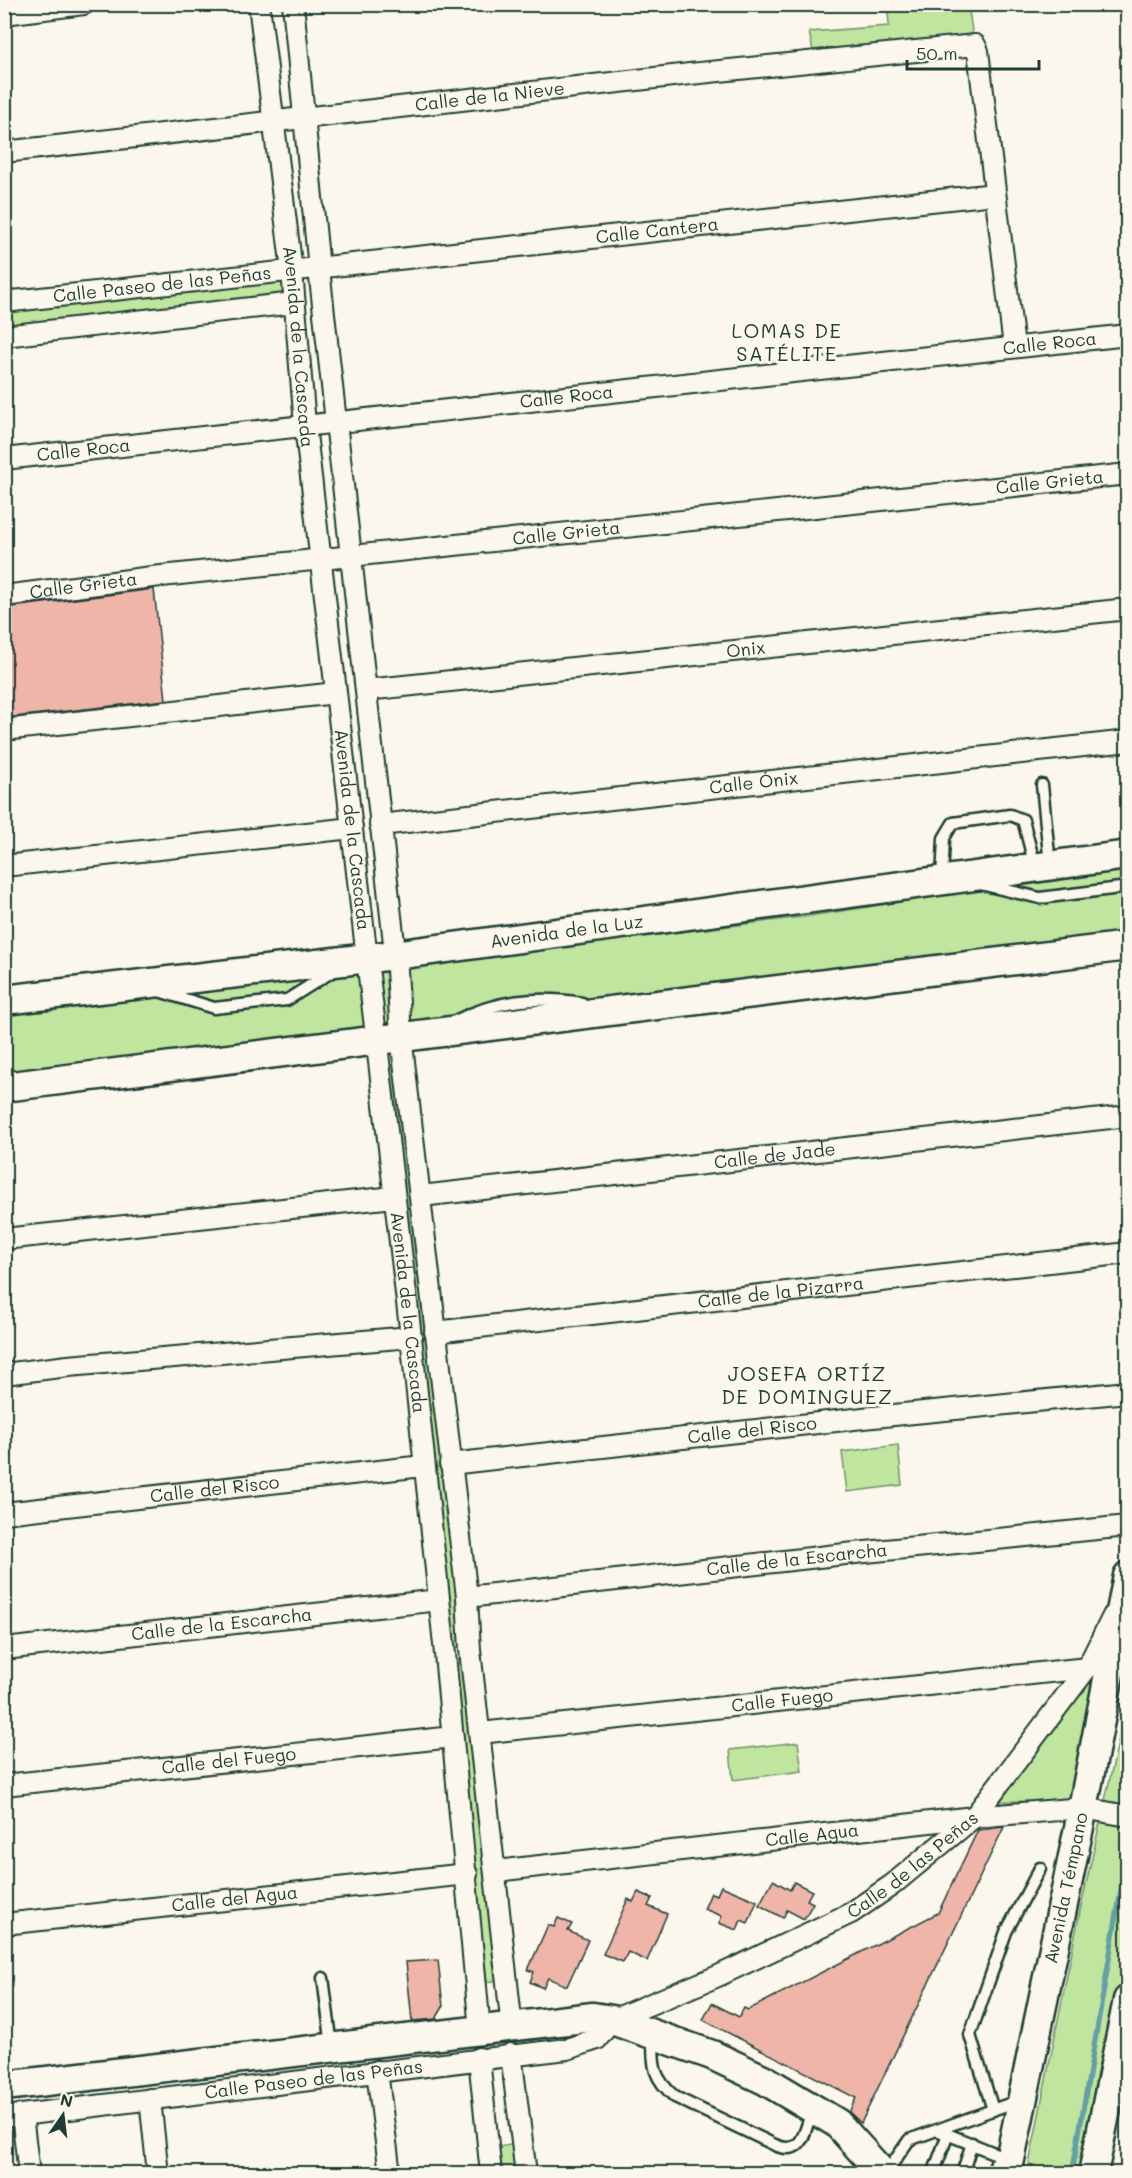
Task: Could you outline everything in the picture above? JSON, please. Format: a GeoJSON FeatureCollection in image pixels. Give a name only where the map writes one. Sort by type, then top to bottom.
{"type":"FeatureCollection","features":[{"type":"Feature","properties":{"kind":"main road","name":"Avenida de la Luz"},"geometry":{"type":"LineString","coordinates":[[4,1000],[361,963],[396,963],[948,879],[1128,855]]}},
{"type":"Feature","properties":{"kind":"main road"},"geometry":{"type":"LineString","coordinates":[[4,1087],[388,1037],[1128,946]]}},
{"type":"Feature","properties":{"kind":"main road","name":"Avenida Témpano"},"geometry":{"type":"LineString","coordinates":[[1002,2165],[1023,2098],[1095,1809],[1124,1588]]}},
{"type":"Feature","properties":{"kind":"main road"},"geometry":{"type":"LineString","coordinates":[[1093,2174],[1128,2000]]}},
{"type":"Feature","properties":{"kind":"main road","name":"Calle Paseo de las Peñas"},"geometry":{"type":"LineString","coordinates":[[4,2086],[480,2030],[512,2041],[593,2017],[612,2020],[712,2055],[765,2080],[837,2123],[884,2174]]}},
{"type":"Feature","properties":{"kind":"street"},"geometry":{"type":"LineString","coordinates":[[4,14],[84,4]]}},
{"type":"Feature","properties":{"kind":"street","name":"Avenida de la Cascada"},"geometry":{"type":"LineString","coordinates":[[259,4],[292,271],[305,425],[352,828],[361,963],[388,1037],[421,1196],[467,1597],[470,1650],[496,1871],[526,2174]]}},
{"type":"Feature","properties":{"kind":"street","name":"Avenida de la Cascada"},"geometry":{"type":"LineString","coordinates":[[293,4],[306,117],[319,269],[399,990],[388,1037],[394,1197],[445,1654],[480,2030]]}},
{"type":"Feature","properties":{"kind":"street","name":"Calle de la Nieve"},"geometry":{"type":"LineString","coordinates":[[4,152],[975,45],[978,51],[995,194]]}},
{"type":"Feature","properties":{"kind":"street"},"geometry":{"type":"LineString","coordinates":[[995,194],[1014,347]]}},
{"type":"Feature","properties":{"kind":"street","name":"Calle Cantera"},"geometry":{"type":"LineString","coordinates":[[319,269],[995,194]]}},
{"type":"Feature","properties":{"kind":"street","name":"Calle Paseo de las Peñas"},"geometry":{"type":"LineString","coordinates":[[4,302],[319,269]]}},
{"type":"Feature","properties":{"kind":"street","name":"Calle Paseo de las Peñas"},"geometry":{"type":"LineString","coordinates":[[4,336],[294,303]]}},
{"type":"Feature","properties":{"kind":"street","name":"Calle Roca"},"geometry":{"type":"LineString","coordinates":[[4,459],[1128,335]]}},
{"type":"Feature","properties":{"kind":"street","name":"Calle Grieta"},"geometry":{"type":"LineString","coordinates":[[4,596],[321,559],[1128,474]]}},
{"type":"Feature","properties":{"kind":"street","name":"Onix"},"geometry":{"type":"LineString","coordinates":[[366,690],[1128,609]]}},
{"type":"Feature","properties":{"kind":"street"},"geometry":{"type":"LineString","coordinates":[[4,730],[336,693]]}},
{"type":"Feature","properties":{"kind":"street","name":"Calle Ónix"},"geometry":{"type":"LineString","coordinates":[[380,825],[1128,741]]}},
{"type":"Feature","properties":{"kind":"street"},"geometry":{"type":"LineString","coordinates":[[4,866],[352,828]]}},
{"type":"Feature","properties":{"kind":"street","name":"Calle de Jade"},"geometry":{"type":"LineString","coordinates":[[421,1196],[1128,1116]]}},
{"type":"Feature","properties":{"kind":"street"},"geometry":{"type":"LineString","coordinates":[[4,1239],[394,1197]]}},
{"type":"Feature","properties":{"kind":"street","name":"Calle de la Pizarra"},"geometry":{"type":"LineString","coordinates":[[435,1332],[1128,1253]]}},
{"type":"Feature","properties":{"kind":"street"},"geometry":{"type":"LineString","coordinates":[[4,1374],[68,1366],[411,1337]]}},
{"type":"Feature","properties":{"kind":"street","name":"Calle del Risco"},"geometry":{"type":"LineString","coordinates":[[450,1464],[863,1418],[1128,1392]]}},
{"type":"Feature","properties":{"kind":"street","name":"Calle del Risco"},"geometry":{"type":"LineString","coordinates":[[4,1513],[423,1466]]}},
{"type":"Feature","properties":{"kind":"street","name":"Calle de la Escarcha"},"geometry":{"type":"LineString","coordinates":[[467,1597],[845,1554],[1128,1526]]}},
{"type":"Feature","properties":{"kind":"street","name":"Calle de las Peñas"},"geometry":{"type":"LineString","coordinates":[[612,2020],[718,1976],[851,1913],[892,1885],[974,1817],[1087,1668],[1124,1588]]}},
{"type":"Feature","properties":{"kind":"street","name":"Calle de la Escarcha"},"geometry":{"type":"LineString","coordinates":[[4,1649],[439,1599]]}},
{"type":"Feature","properties":{"kind":"street"},"geometry":{"type":"LineString","coordinates":[[445,1654],[470,1650]]}},
{"type":"Feature","properties":{"kind":"street","name":"Calle Fuego"},"geometry":{"type":"LineString","coordinates":[[480,1733],[1087,1668]]}},
{"type":"Feature","properties":{"kind":"street","name":"Calle del Fuego"},"geometry":{"type":"LineString","coordinates":[[4,1785],[453,1737]]}},
{"type":"Feature","properties":{"kind":"street","name":"Calle Agua"},"geometry":{"type":"LineString","coordinates":[[496,1871],[974,1817],[1095,1809],[1128,1816]]}},
{"type":"Feature","properties":{"kind":"street","name":"Calle del Agua"},"geometry":{"type":"LineString","coordinates":[[4,1924],[467,1874]]}},
{"type":"Feature","properties":{"kind":"street","name":"Calle Paseo de las Peñas"},"geometry":{"type":"LineString","coordinates":[[13,2116],[479,2058],[512,2041]]}},
{"type":"Feature","properties":{"kind":"street"},"geometry":{"type":"LineString","coordinates":[[479,2058],[491,2174]]}},
{"type":"Feature","properties":{"kind":"street"},"geometry":{"type":"LineString","coordinates":[[377,2071],[390,2174]]}},
{"type":"Feature","properties":{"kind":"street"},"geometry":{"type":"LineString","coordinates":[[150,2099],[158,2174]]}},
{"type":"Feature","properties":{"kind":"street"},"geometry":{"type":"LineString","coordinates":[[13,2116],[28,2174]]}},
{"type":"Feature","properties":{"kind":"lane"},"geometry":{"type":"LineString","coordinates":[[1042,785],[1043,866]]}},
{"type":"Feature","properties":{"kind":"lane"},"geometry":{"type":"LineString","coordinates":[[1043,866],[1023,820],[1010,815],[952,823],[944,838],[948,879],[1040,898],[1128,887]]}},
{"type":"Feature","properties":{"kind":"lane"},"geometry":{"type":"LineString","coordinates":[[993,2110],[970,2035],[1006,1932],[1040,1868]]}},
{"type":"Feature","properties":{"kind":"lane"},"geometry":{"type":"LineString","coordinates":[[323,1978],[333,2048]]}},
{"type":"Feature","properties":{"kind":"lane"},"geometry":{"type":"LineString","coordinates":[[653,2036],[653,2067],[661,2085],[675,2097],[774,2145],[785,2149],[794,2148],[801,2141],[813,2108]]}},
{"type":"Feature","properties":{"kind":"lane"},"geometry":{"type":"LineString","coordinates":[[884,2174],[909,2140],[1023,2098]]}},
{"type":"Feature","properties":{"kind":"lane"},"geometry":{"type":"LineString","coordinates":[[937,2130],[972,2143],[1002,2165]]}},
{"type":"Feature","properties":{"kind":"lane"},"geometry":{"type":"LineString","coordinates":[[933,2174],[948,2134]]}},
{"type":"Feature","properties":{"kind":"lane"},"geometry":{"type":"LineString","coordinates":[[962,2174],[972,2143]]}},
{"type":"Feature","properties":{"kind":"green space"},"geometry":{"type":"Polygon","coordinates":[[[805,5],[941,5],[969,11],[973,37],[814,56],[809,32],[889,26],[888,10],[805,5]]]}},
{"type":"Feature","properties":{"kind":"green space"},"geometry":{"type":"Polygon","coordinates":[[[290,275],[292,297],[5,331],[4,306],[290,275]]]}},
{"type":"Feature","properties":{"kind":"green space"},"geometry":{"type":"Polygon","coordinates":[[[1127,867],[1127,934],[346,1036],[5,1071],[4,1014],[803,917],[1127,867]]]}},
{"type":"Feature","properties":{"kind":"green space"},"geometry":{"type":"Polygon","coordinates":[[[399,1064],[464,1646],[453,1648],[385,1067],[399,1064]]]}},
{"type":"Feature","properties":{"kind":"green space"},"geometry":{"type":"Polygon","coordinates":[[[898,1445],[902,1485],[847,1492],[842,1452],[898,1445]]]}},
{"type":"Feature","properties":{"kind":"green space"},"geometry":{"type":"Polygon","coordinates":[[[1111,1641],[1082,1802],[996,1801],[1111,1641]]]}},
{"type":"Feature","properties":{"kind":"green space"},"geometry":{"type":"Polygon","coordinates":[[[463,1659],[498,1980],[487,1982],[452,1661],[463,1659]]]}},
{"type":"Feature","properties":{"kind":"green space"},"geometry":{"type":"Polygon","coordinates":[[[1127,1703],[1127,2000],[1093,2173],[1027,2174],[1080,1911],[1127,1703]]]}},
{"type":"Feature","properties":{"kind":"green space"},"geometry":{"type":"Polygon","coordinates":[[[798,1742],[802,1771],[733,1780],[730,1750],[798,1742]]]}},
{"type":"Feature","properties":{"kind":"green space"},"geometry":{"type":"Polygon","coordinates":[[[516,2144],[520,2173],[495,2173],[492,2148],[516,2144]]]}},
{"type":"Feature","properties":{"kind":"building"},"geometry":{"type":"Polygon","coordinates":[[[154,589],[166,700],[5,718],[4,608],[154,589]]]}},
{"type":"Feature","properties":{"kind":"building"},"geometry":{"type":"Polygon","coordinates":[[[1004,1827],[861,2123],[849,2112],[856,2098],[703,2020],[712,2003],[739,2017],[744,2008],[748,2010],[938,1913],[978,1830],[1004,1827]]]}},
{"type":"Feature","properties":{"kind":"building"},"geometry":{"type":"Polygon","coordinates":[[[773,1880],[790,1890],[794,1882],[812,1891],[807,1900],[813,1903],[804,1919],[787,1910],[783,1918],[759,1905],[773,1880]]]}},
{"type":"Feature","properties":{"kind":"building"},"geometry":{"type":"Polygon","coordinates":[[[721,1886],[757,1901],[748,1923],[741,1920],[737,1930],[719,1923],[722,1916],[704,1909],[711,1893],[717,1895],[721,1886]]]}},
{"type":"Feature","properties":{"kind":"building"},"geometry":{"type":"Polygon","coordinates":[[[638,1892],[652,1898],[648,1906],[667,1914],[647,1961],[628,1952],[623,1962],[603,1954],[628,1899],[633,1902],[638,1892]]]}},
{"type":"Feature","properties":{"kind":"building"},"geometry":{"type":"Polygon","coordinates":[[[558,1918],[572,1924],[568,1931],[588,1940],[567,1986],[548,1978],[543,1988],[530,1982],[534,1972],[528,1970],[548,1925],[554,1927],[558,1918]]]}},
{"type":"Feature","properties":{"kind":"building"},"geometry":{"type":"Polygon","coordinates":[[[438,1960],[443,2007],[436,2019],[412,2021],[406,1962],[438,1960]]]}},
{"type":"Feature","properties":{"kind":"waterway"},"geometry":{"type":"LineString","coordinates":[[1072,2174],[1128,1849]]}},
{"type":"Feature","properties":{"kind":"district","name":"LOMAS DE SATÉLITE"},"geometry":{"type":"Point","coordinates":[787,342]}},
{"type":"Feature","properties":{"kind":"district","name":"JOSEFA ORTÍZ DE DOMINGUEZ"},"geometry":{"type":"Point","coordinates":[807,1386]}}]}
